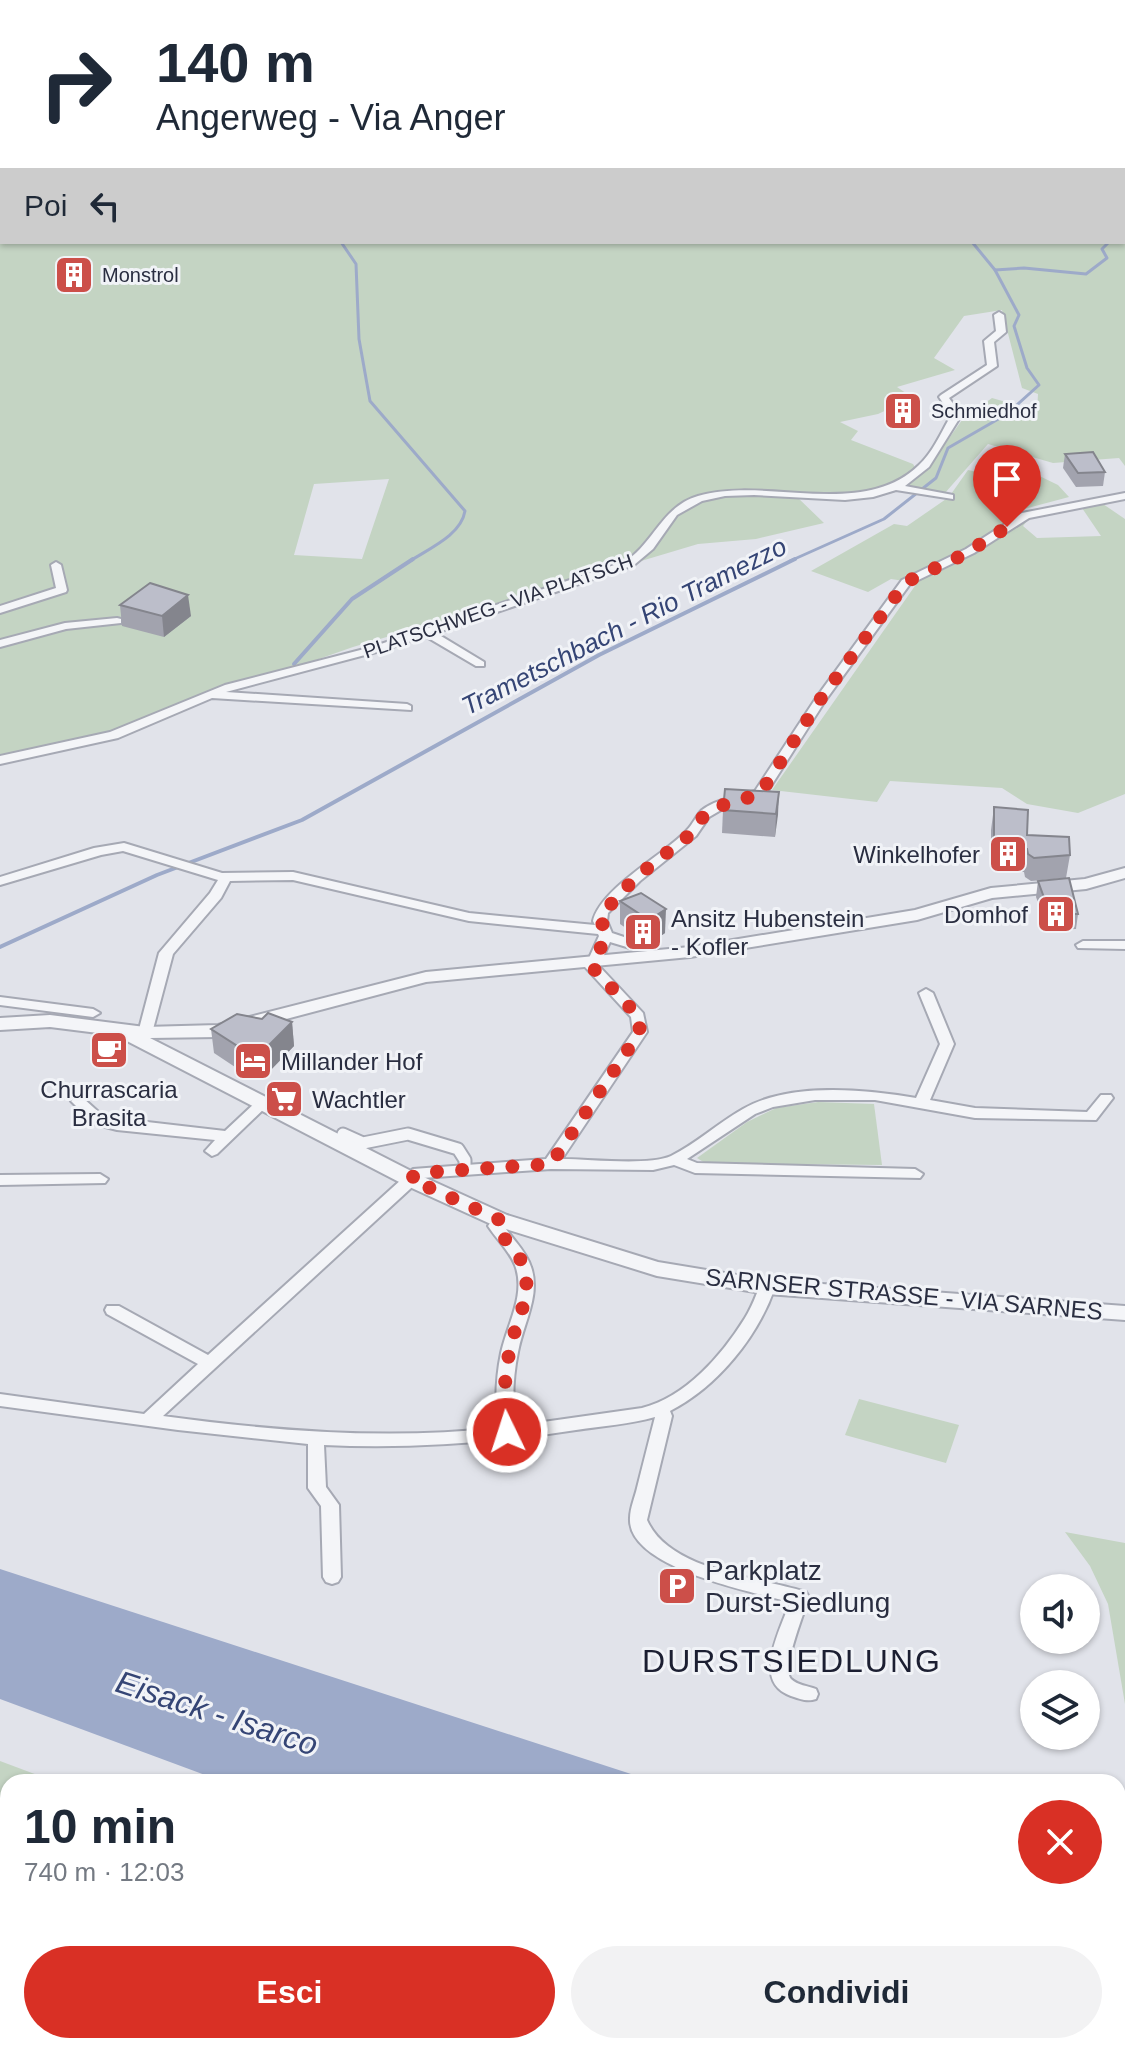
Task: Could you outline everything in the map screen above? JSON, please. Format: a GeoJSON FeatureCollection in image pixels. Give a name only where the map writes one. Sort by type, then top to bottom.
{"type":"FeatureCollection","features":[{"type":"Feature","properties":{"kind":"street"},"geometry":{"type":"LineString","coordinates":[[900,488],[922,469],[954,419],[954,412],[944,397],[992,366],[989,341],[1001,332],[999,315]]}},
{"type":"Feature","properties":{"kind":"street"},"geometry":{"type":"LineString","coordinates":[[900,488],[949,497]]}},
{"type":"Feature","properties":{"kind":"street","name":"PLATSCHWEG - VIA PLATSCH"},"geometry":{"type":"LineString","coordinates":[[0,760],[114,735],[210,694],[360,654],[630,563],[647,552],[670,513],[702,498],[764,491],[853,496],[900,488]]}},
{"type":"Feature","properties":{"kind":"street"},"geometry":{"type":"LineString","coordinates":[[551,1164],[640,1032],[638,1016],[594,973],[605,933],[602,912],[635,878],[692,833],[705,814],[717,807],[760,794],[820,700],[906,582],[970,551],[1026,515],[1125,496]]}},
{"type":"Feature","properties":{"kind":"street"},"geometry":{"type":"LineString","coordinates":[[0,610],[62,590],[56,565]]}},
{"type":"Feature","properties":{"kind":"street"},"geometry":{"type":"LineString","coordinates":[[0,644],[65,626],[117,621]]}},
{"type":"Feature","properties":{"kind":"street"},"geometry":{"type":"LineString","coordinates":[[425,631],[480,664]]}},
{"type":"Feature","properties":{"kind":"street","name":"PLATSCHWEG - VIA PLATSCH"},"geometry":{"type":"LineString","coordinates":[[210,694],[407,708]]}},
{"type":"Feature","properties":{"kind":"street"},"geometry":{"type":"LineString","coordinates":[[0,881],[115,847],[226,877],[293,876],[469,917],[605,933],[640,947]]}},
{"type":"Feature","properties":{"kind":"street"},"geometry":{"type":"LineString","coordinates":[[0,1024],[50,1021],[145,1033],[195,1033],[251,1025],[343,996],[426,977],[690,952],[917,915],[991,893],[1086,884],[1125,873]]}},
{"type":"Feature","properties":{"kind":"street"},"geometry":{"type":"LineString","coordinates":[[145,1033],[156,1001],[158,972],[166,953],[216,895],[226,877]]}},
{"type":"Feature","properties":{"kind":"street"},"geometry":{"type":"LineString","coordinates":[[1083,945],[1125,945]]}},
{"type":"Feature","properties":{"kind":"street"},"geometry":{"type":"LineString","coordinates":[[921,1103],[947,1044],[926,993]]}},
{"type":"Feature","properties":{"kind":"street"},"geometry":{"type":"LineString","coordinates":[[0,1001],[93,1013]]}},
{"type":"Feature","properties":{"kind":"street","name":"SARNSER STRASSE - VIA SARNES"},"geometry":{"type":"LineString","coordinates":[[117,1029],[410,1179],[500,1220],[657,1269],[767,1287],[1125,1313]]}},
{"type":"Feature","properties":{"kind":"street"},"geometry":{"type":"LineString","coordinates":[[174,1058],[195,1033]]}},
{"type":"Feature","properties":{"kind":"street"},"geometry":{"type":"LineString","coordinates":[[150,1418],[418,1173],[551,1164],[653,1165],[675,1160],[726,1125],[770,1103],[815,1095],[875,1095],[975,1113],[1091,1117],[1106,1098]]}},
{"type":"Feature","properties":{"kind":"street"},"geometry":{"type":"LineString","coordinates":[[78,1101],[99,1121],[227,1136]]}},
{"type":"Feature","properties":{"kind":"street"},"geometry":{"type":"LineString","coordinates":[[212,1151],[262,1104]]}},
{"type":"Feature","properties":{"kind":"street"},"geometry":{"type":"LineString","coordinates":[[343,1134],[363,1143],[408,1134],[458,1149],[465,1160],[465,1169]]}},
{"type":"Feature","properties":{"kind":"street"},"geometry":{"type":"LineString","coordinates":[[675,1160],[695,1168],[915,1174]]}},
{"type":"Feature","properties":{"kind":"street"},"geometry":{"type":"LineString","coordinates":[[0,1180],[100,1179]]}},
{"type":"Feature","properties":{"kind":"street"},"geometry":{"type":"LineString","coordinates":[[500,1220],[496,1226],[519,1254],[526,1275],[525,1298],[511,1344],[504,1385],[507,1432]]}},
{"type":"Feature","properties":{"kind":"street"},"geometry":{"type":"LineString","coordinates":[[0,1400],[318,1438],[360,1440],[507,1432],[661,1409],[698,1385],[754,1318],[767,1287]]}},
{"type":"Feature","properties":{"kind":"street"},"geometry":{"type":"LineString","coordinates":[[113,1310],[209,1363]]}},
{"type":"Feature","properties":{"kind":"street"},"geometry":{"type":"LineString","coordinates":[[661,1409],[664,1416],[638,1520],[645,1540],[673,1560],[800,1597],[777,1668],[780,1680],[791,1689],[809,1694]]}},
{"type":"Feature","properties":{"kind":"street"},"geometry":{"type":"LineString","coordinates":[[318,1438],[317,1488],[330,1505],[332,1577]]}},
{"type":"Feature","properties":{"kind":"green space"},"geometry":{"type":"Polygon","coordinates":[[[0,244],[1125,244],[1125,466],[1119,458],[1053,463],[988,444],[945,493],[906,485],[925,472],[962,420],[992,398],[1037,411],[1038,394],[1022,388],[1002,310],[964,316],[934,358],[955,370],[897,387],[913,398],[878,414],[840,422],[858,431],[851,440],[913,464],[916,469],[873,489],[796,496],[824,523],[756,539],[698,544],[353,647],[103,735],[0,756],[0,244]],[[389,479],[314,484],[294,555],[362,559],[389,479]]]}},
{"type":"Feature","properties":{"kind":"green space"},"geometry":{"type":"Polygon","coordinates":[[[1023,468],[1058,485],[1069,497],[1009,513],[1027,521],[1023,526],[1037,538],[1101,536],[1082,508],[1103,504],[1125,519],[1125,794],[1078,813],[1027,804],[1002,788],[890,781],[877,802],[772,790],[917,583],[891,579],[868,592],[811,571],[894,524],[907,526],[949,497],[968,470],[982,473],[1023,468]]]}},
{"type":"Feature","properties":{"kind":"green space"},"geometry":{"type":"Polygon","coordinates":[[[818,1102],[874,1104],[882,1165],[705,1163],[697,1158],[747,1122],[776,1108],[818,1102]]]}},
{"type":"Feature","properties":{"kind":"green space"},"geometry":{"type":"Polygon","coordinates":[[[859,1399],[959,1425],[946,1463],[845,1435],[859,1399]]]}},
{"type":"Feature","properties":{"kind":"green space"},"geometry":{"type":"Polygon","coordinates":[[[1065,1532],[1125,1543],[1125,1704],[1108,1604],[1100,1587],[1100,1574],[1094,1574],[1065,1532]]]}},
{"type":"Feature","properties":{"kind":"green space"},"geometry":{"type":"Polygon","coordinates":[[[0,1761],[35,1774],[0,1774],[0,1761]]]}},
{"type":"Feature","properties":{"kind":"water","name":"Eisack - Isarco"},"geometry":{"type":"Polygon","coordinates":[[[0,1569],[629,1774],[202,1774],[0,1699],[0,1569]]]}},
{"type":"Feature","properties":{"kind":"building"},"geometry":{"type":"Polygon","coordinates":[[[1093,452],[1105,472],[1078,473],[1065,454],[1093,452]]]}},
{"type":"Feature","properties":{"kind":"building"},"geometry":{"type":"Polygon","coordinates":[[[150,583],[188,595],[162,616],[120,605],[150,583]]]}},
{"type":"Feature","properties":{"kind":"building"},"geometry":{"type":"Polygon","coordinates":[[[725,789],[779,792],[776,814],[723,810],[725,789]]]}},
{"type":"Feature","properties":{"kind":"building"},"geometry":{"type":"Polygon","coordinates":[[[994,807],[1028,810],[1027,835],[1069,837],[1070,855],[1034,858],[1027,849],[994,846],[994,807]]]}},
{"type":"Feature","properties":{"kind":"building"},"geometry":{"type":"Polygon","coordinates":[[[1069,878],[1078,914],[1050,914],[1038,881],[1069,878]]]}},
{"type":"Feature","properties":{"kind":"building"},"geometry":{"type":"Polygon","coordinates":[[[641,893],[666,909],[649,920],[620,901],[641,893]]]}},
{"type":"Feature","properties":{"kind":"building"},"geometry":{"type":"Polygon","coordinates":[[[268,1013],[292,1022],[260,1054],[236,1045],[211,1029],[237,1014],[262,1019],[268,1013]]]}},
{"type":"Feature","properties":{"kind":"waterway"},"geometry":{"type":"LineString","coordinates":[[342,244],[356,264],[359,339],[370,401],[465,511],[451,534],[410,561]]}},
{"type":"Feature","properties":{"kind":"waterway","name":"Trametschbach - Rio Tramezzo"},"geometry":{"type":"LineString","coordinates":[[974,244],[995,270]]}},
{"type":"Feature","properties":{"kind":"waterway"},"geometry":{"type":"LineString","coordinates":[[995,270],[1024,268],[1086,274],[1107,258],[1102,249],[1107,244]]}},
{"type":"Feature","properties":{"kind":"waterway","name":"Trametschbach - Rio Tramezzo"},"geometry":{"type":"LineString","coordinates":[[790,561],[884,519],[936,478],[948,448],[1007,414],[1039,385],[1027,368],[1014,326],[1019,315],[995,270]]}},
{"type":"Feature","properties":{"kind":"waterway"},"geometry":{"type":"LineString","coordinates":[[294,664],[352,599],[413,559]]}},
{"type":"Feature","properties":{"kind":"waterway","name":"Trametschbach - Rio Tramezzo"},"geometry":{"type":"LineString","coordinates":[[0,947],[157,875],[302,820],[599,655],[795,559]]}},
{"type":"Feature","properties":{"kind":"place","name":"Monstrol"},"geometry":{"type":"Point","coordinates":[74,275]}},
{"type":"Feature","properties":{"kind":"place","name":"Schmiedhof"},"geometry":{"type":"Point","coordinates":[903,411]}},
{"type":"Feature","properties":{"kind":"place","name":"Winkelhofer"},"geometry":{"type":"Point","coordinates":[1008,854]}},
{"type":"Feature","properties":{"kind":"place","name":"Domhof"},"geometry":{"type":"Point","coordinates":[1056,914]}},
{"type":"Feature","properties":{"kind":"place","name":"Ansitz Hubenstein - Kofler"},"geometry":{"type":"Point","coordinates":[643,932]}},
{"type":"Feature","properties":{"kind":"place","name":"Churrascaria Brasita"},"geometry":{"type":"Point","coordinates":[109,1050]}},
{"type":"Feature","properties":{"kind":"place","name":"Millander Hof"},"geometry":{"type":"Point","coordinates":[253,1061]}},
{"type":"Feature","properties":{"kind":"place","name":"Wachtler"},"geometry":{"type":"Point","coordinates":[284,1099]}},
{"type":"Feature","properties":{"kind":"place","name":"Parkplatz Durst-Siedlung"},"geometry":{"type":"Point","coordinates":[677,1586]}},
{"type":"Feature","properties":{"kind":"district","name":"DURSTSIEDLUNG"},"geometry":{"type":"Point","coordinates":[792,1661]}},
{"type":"Feature","properties":{"kind":"route"},"geometry":{"type":"LineString","coordinates":[[507,1432],[504,1385],[511,1344],[525,1298],[526,1275],[519,1254],[500,1234],[496,1226],[500,1220],[410,1179],[418,1173],[551,1164],[640,1032],[638,1016],[594,973],[592,967],[606,936],[600,921],[602,912],[635,878],[692,833],[705,814],[717,807],[760,794],[820,700],[906,582],[963,555],[1007,527]]}}]}
